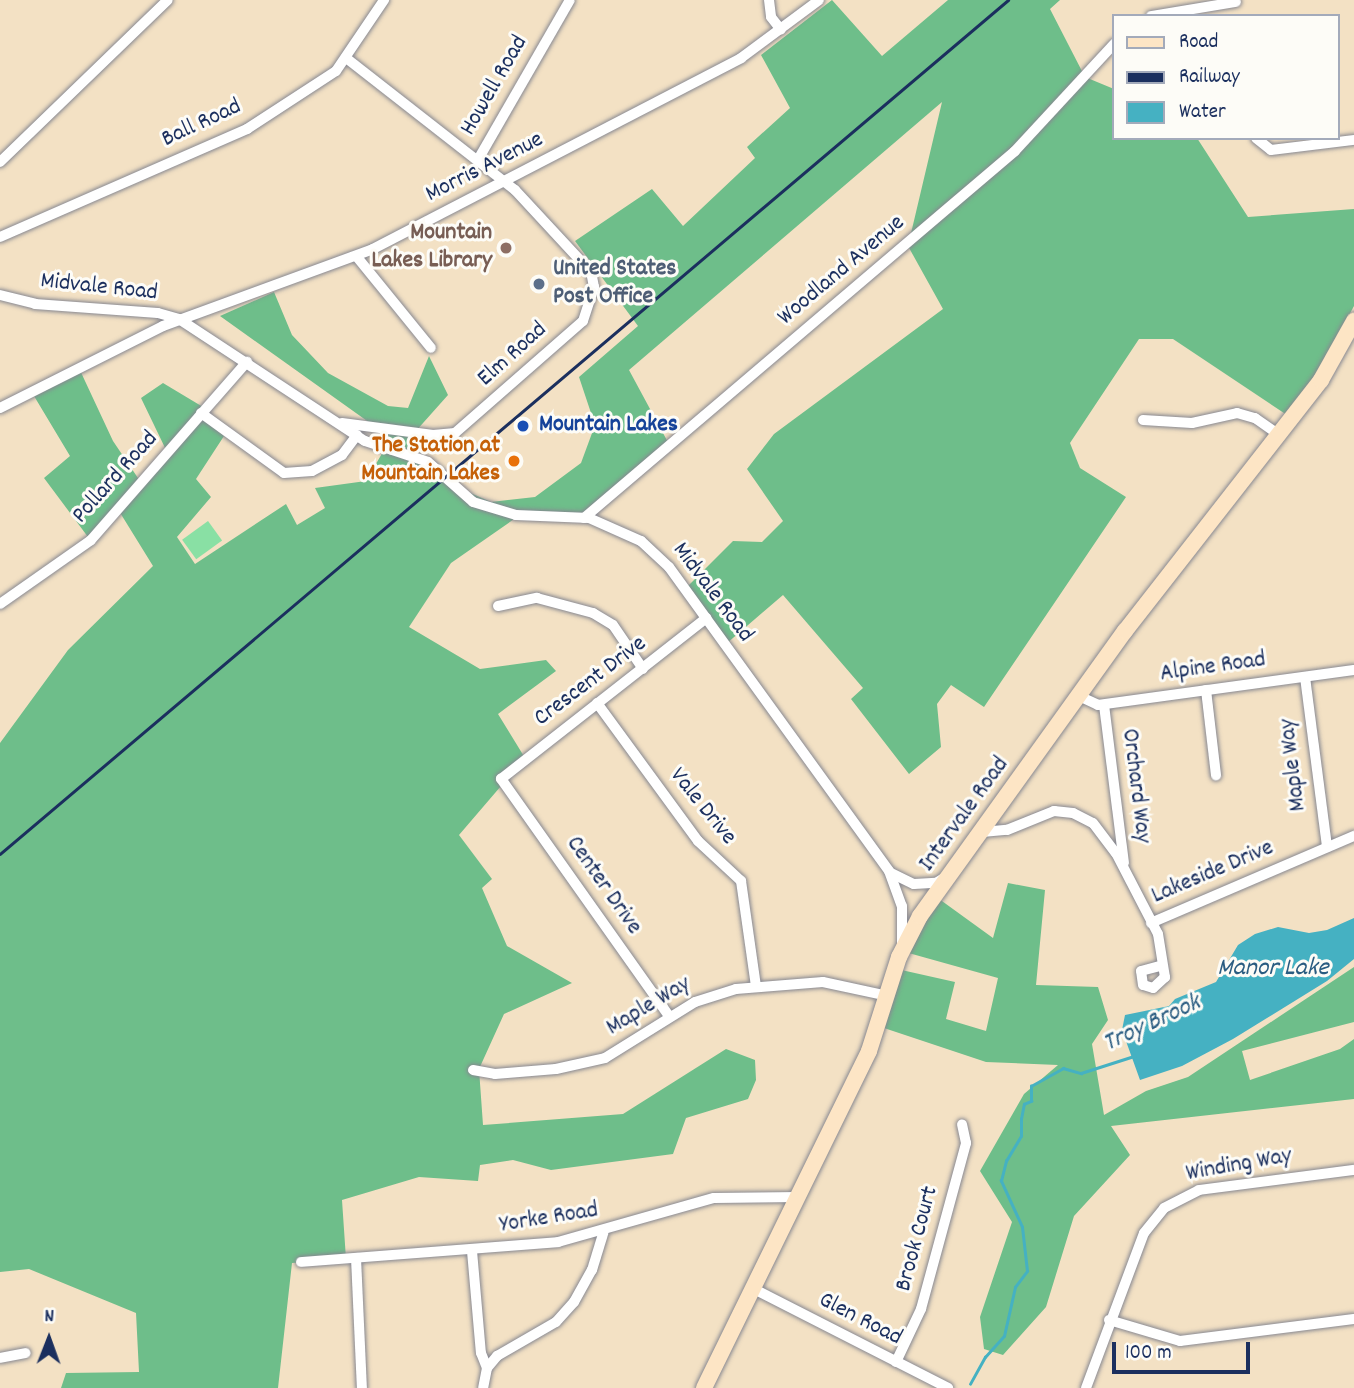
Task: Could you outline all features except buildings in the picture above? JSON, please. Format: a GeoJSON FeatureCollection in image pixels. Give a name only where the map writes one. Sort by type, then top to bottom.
{"type":"FeatureCollection","features":[{"type":"Feature","properties":{"kind":"street"},"geometry":{"type":"LineString","coordinates":[[0,162],[168,0]]}},
{"type":"Feature","properties":{"kind":"street","name":"Ball Road"},"geometry":{"type":"LineString","coordinates":[[0,237],[247,129],[336,71],[384,0]]}},
{"type":"Feature","properties":{"kind":"street","name":"Howell Road"},"geometry":{"type":"LineString","coordinates":[[479,158],[570,0]]}},
{"type":"Feature","properties":{"kind":"street"},"geometry":{"type":"LineString","coordinates":[[769,0],[771,17],[781,30]]}},
{"type":"Feature","properties":{"kind":"street","name":"Morris Avenue"},"geometry":{"type":"LineString","coordinates":[[0,408],[74,368],[181,320],[357,257],[718,70],[781,30],[819,0]]}},
{"type":"Feature","properties":{"kind":"street"},"geometry":{"type":"LineString","coordinates":[[1162,14],[1236,1]]}},
{"type":"Feature","properties":{"kind":"street","name":"Woodland Avenue"},"geometry":{"type":"LineString","coordinates":[[584,518],[1015,151],[1112,46]]}},
{"type":"Feature","properties":{"kind":"street","name":"Elm Road"},"geometry":{"type":"LineString","coordinates":[[339,423],[449,435],[465,426],[583,321],[591,305],[591,272],[504,181],[479,158],[346,58]]}},
{"type":"Feature","properties":{"kind":"street"},"geometry":{"type":"LineString","coordinates":[[1258,140],[1270,150],[1354,140]]}},
{"type":"Feature","properties":{"kind":"street"},"geometry":{"type":"LineString","coordinates":[[357,257],[430,348]]}},
{"type":"Feature","properties":{"kind":"street","name":"Midvale Road"},"geometry":{"type":"LineString","coordinates":[[0,295],[35,304],[158,313],[181,320],[357,435],[428,462],[462,495],[486,507],[516,515],[584,518],[625,531],[651,549],[706,618],[889,871],[904,918],[899,957]]}},
{"type":"Feature","properties":{"kind":"street","name":"Intervale Road"},"geometry":{"type":"LineString","coordinates":[[704,1388],[874,1040],[899,957],[920,916],[1079,696],[1321,380],[1354,321]]}},
{"type":"Feature","properties":{"kind":"street","name":"Pollard Road"},"geometry":{"type":"LineString","coordinates":[[0,604],[91,540],[247,362]]}},
{"type":"Feature","properties":{"kind":"street"},"geometry":{"type":"LineString","coordinates":[[201,413],[284,473],[312,471],[342,456],[357,435]]}},
{"type":"Feature","properties":{"kind":"street"},"geometry":{"type":"LineString","coordinates":[[1143,420],[1192,423],[1237,413],[1255,418],[1279,435]]}},
{"type":"Feature","properties":{"kind":"street"},"geometry":{"type":"LineString","coordinates":[[498,606],[537,598],[593,613],[613,625],[643,669]]}},
{"type":"Feature","properties":{"kind":"street","name":"Crescent Drive"},"geometry":{"type":"LineString","coordinates":[[502,779],[706,618]]}},
{"type":"Feature","properties":{"kind":"street","name":"Alpine Road"},"geometry":{"type":"LineString","coordinates":[[1079,696],[1104,705],[1354,670]]}},
{"type":"Feature","properties":{"kind":"street","name":"Maple Way"},"geometry":{"type":"LineString","coordinates":[[1305,677],[1327,847]]}},
{"type":"Feature","properties":{"kind":"street"},"geometry":{"type":"LineString","coordinates":[[1206,690],[1216,775]]}},
{"type":"Feature","properties":{"kind":"street","name":"Vale Drive"},"geometry":{"type":"LineString","coordinates":[[597,703],[698,841],[741,881],[756,986]]}},
{"type":"Feature","properties":{"kind":"street","name":"Orchard Way"},"geometry":{"type":"LineString","coordinates":[[1104,705],[1125,873]]}},
{"type":"Feature","properties":{"kind":"street","name":"Center Drive"},"geometry":{"type":"LineString","coordinates":[[502,779],[669,1016]]}},
{"type":"Feature","properties":{"kind":"street","name":"Lakeside Drive"},"geometry":{"type":"LineString","coordinates":[[982,832],[1007,830],[1042,813],[1073,813],[1100,829],[1151,923],[1354,836]]}},
{"type":"Feature","properties":{"kind":"street"},"geometry":{"type":"LineString","coordinates":[[889,871],[915,884],[936,883],[951,874]]}},
{"type":"Feature","properties":{"kind":"street"},"geometry":{"type":"LineString","coordinates":[[1151,923],[1158,934],[1160,966]]}},
{"type":"Feature","properties":{"kind":"street","name":"Maple Way"},"geometry":{"type":"LineString","coordinates":[[473,1070],[495,1074],[544,1070],[605,1058],[669,1016],[715,994],[756,986],[823,982],[888,996]]}},
{"type":"Feature","properties":{"kind":"street","name":"Brook Court"},"geometry":{"type":"LineString","coordinates":[[896,1362],[921,1309],[966,1143],[962,1124]]}},
{"type":"Feature","properties":{"kind":"street","name":"Winding Way"},"geometry":{"type":"LineString","coordinates":[[1086,1388],[1143,1233],[1174,1200],[1199,1190],[1354,1170]]}},
{"type":"Feature","properties":{"kind":"street","name":"Yorke Road"},"geometry":{"type":"LineString","coordinates":[[300,1262],[472,1251],[603,1233],[713,1198],[799,1197]]}},
{"type":"Feature","properties":{"kind":"street"},"geometry":{"type":"LineString","coordinates":[[483,1388],[487,1368],[497,1356],[565,1313],[584,1288],[603,1233]]}},
{"type":"Feature","properties":{"kind":"street"},"geometry":{"type":"LineString","coordinates":[[472,1251],[481,1353],[487,1368]]}},
{"type":"Feature","properties":{"kind":"street"},"geometry":{"type":"LineString","coordinates":[[356,1258],[362,1388]]}},
{"type":"Feature","properties":{"kind":"street","name":"Glen Road"},"geometry":{"type":"LineString","coordinates":[[754,1289],[948,1388]]}},
{"type":"Feature","properties":{"kind":"street"},"geometry":{"type":"LineString","coordinates":[[1109,1320],[1163,1340],[1180,1341],[1354,1319]]}},
{"type":"Feature","properties":{"kind":"street"},"geometry":{"type":"LineString","coordinates":[[0,1358],[26,1353]]}},
{"type":"Feature","properties":{"kind":"green space"},"geometry":{"type":"Polygon","coordinates":[[[832,0],[882,56],[948,0],[1060,0],[1050,9],[1085,77],[1112,88],[1112,140],[1198,140],[1248,217],[1354,209],[1354,306],[1293,419],[1173,339],[1139,339],[1070,443],[1080,468],[1126,497],[984,707],[951,685],[937,704],[941,747],[909,774],[851,699],[863,688],[783,595],[726,644],[687,587],[733,541],[762,542],[783,521],[747,469],[774,434],[943,309],[908,246],[942,102],[629,370],[670,446],[588,517],[517,517],[451,563],[409,627],[480,669],[546,660],[556,671],[498,714],[525,758],[459,835],[492,879],[482,888],[507,946],[572,983],[504,1014],[479,1069],[483,1125],[623,1114],[726,1049],[755,1060],[756,1080],[748,1099],[686,1118],[673,1154],[551,1170],[513,1160],[480,1165],[478,1181],[419,1177],[342,1200],[346,1259],[292,1263],[278,1388],[61,1388],[66,1373],[139,1372],[136,1313],[29,1269],[0,1272],[0,743],[68,650],[153,566],[119,511],[91,541],[44,478],[70,456],[31,391],[78,366],[113,441],[142,484],[168,454],[141,398],[163,383],[208,410],[201,417],[224,436],[196,479],[211,497],[177,537],[195,564],[286,504],[297,525],[325,508],[315,488],[366,481],[391,438],[220,316],[274,292],[292,335],[328,373],[388,406],[408,408],[429,356],[448,395],[407,441],[434,477],[491,502],[535,497],[581,463],[595,425],[579,377],[638,326],[575,241],[652,189],[683,226],[755,158],[747,147],[790,108],[761,55],[832,0]]]}},
{"type":"Feature","properties":{"kind":"green space"},"geometry":{"type":"Polygon","coordinates":[[[208,521],[222,540],[196,559],[182,540],[208,521]]]}},
{"type":"Feature","properties":{"kind":"green space"},"geometry":{"type":"Polygon","coordinates":[[[1008,883],[1045,890],[1036,985],[1098,987],[1108,1020],[1092,1044],[1104,1115],[1146,1091],[1188,1077],[1354,967],[1354,1022],[1242,1051],[1250,1080],[1340,1049],[1354,1039],[1354,1099],[1111,1126],[1130,1155],[1074,1216],[1046,1307],[1003,1355],[984,1349],[980,1317],[1012,1222],[980,1171],[1024,1094],[1058,1065],[986,1062],[881,1027],[897,969],[955,982],[946,1019],[986,1031],[998,978],[905,952],[935,896],[993,938],[1008,883]]]}},
{"type":"Feature","properties":{"kind":"water","name":"Manor Lake"},"geometry":{"type":"Polygon","coordinates":[[[1354,918],[1354,959],[1327,981],[1233,1039],[1182,1066],[1140,1080],[1122,1030],[1125,1015],[1169,1006],[1175,999],[1216,982],[1238,945],[1255,934],[1278,927],[1309,933],[1327,930],[1354,918]]]}},
{"type":"Feature","properties":{"kind":"waterway","name":"Troy Brook"},"geometry":{"type":"LineString","coordinates":[[970,1384],[985,1357],[1004,1336],[1015,1287],[1027,1271],[1022,1227],[1001,1181],[1006,1161],[1021,1136],[1021,1119],[1024,1104],[1031,1101],[1031,1086],[1063,1068],[1081,1073],[1134,1056]]}},
{"type":"Feature","properties":{"kind":"railway"},"geometry":{"type":"LineString","coordinates":[[0,854],[1008,0]]}},
{"type":"Feature","properties":{"kind":"place","name":"Mountain Lakes Library"},"geometry":{"type":"Point","coordinates":[506,248]}},
{"type":"Feature","properties":{"kind":"place","name":"United States Post Office"},"geometry":{"type":"Point","coordinates":[539,284]}},
{"type":"Feature","properties":{"kind":"place","name":"Mountain Lakes"},"geometry":{"type":"Point","coordinates":[523,426]}},
{"type":"Feature","properties":{"kind":"place","name":"The Station at Mountain Lakes"},"geometry":{"type":"Point","coordinates":[514,461]}}]}
